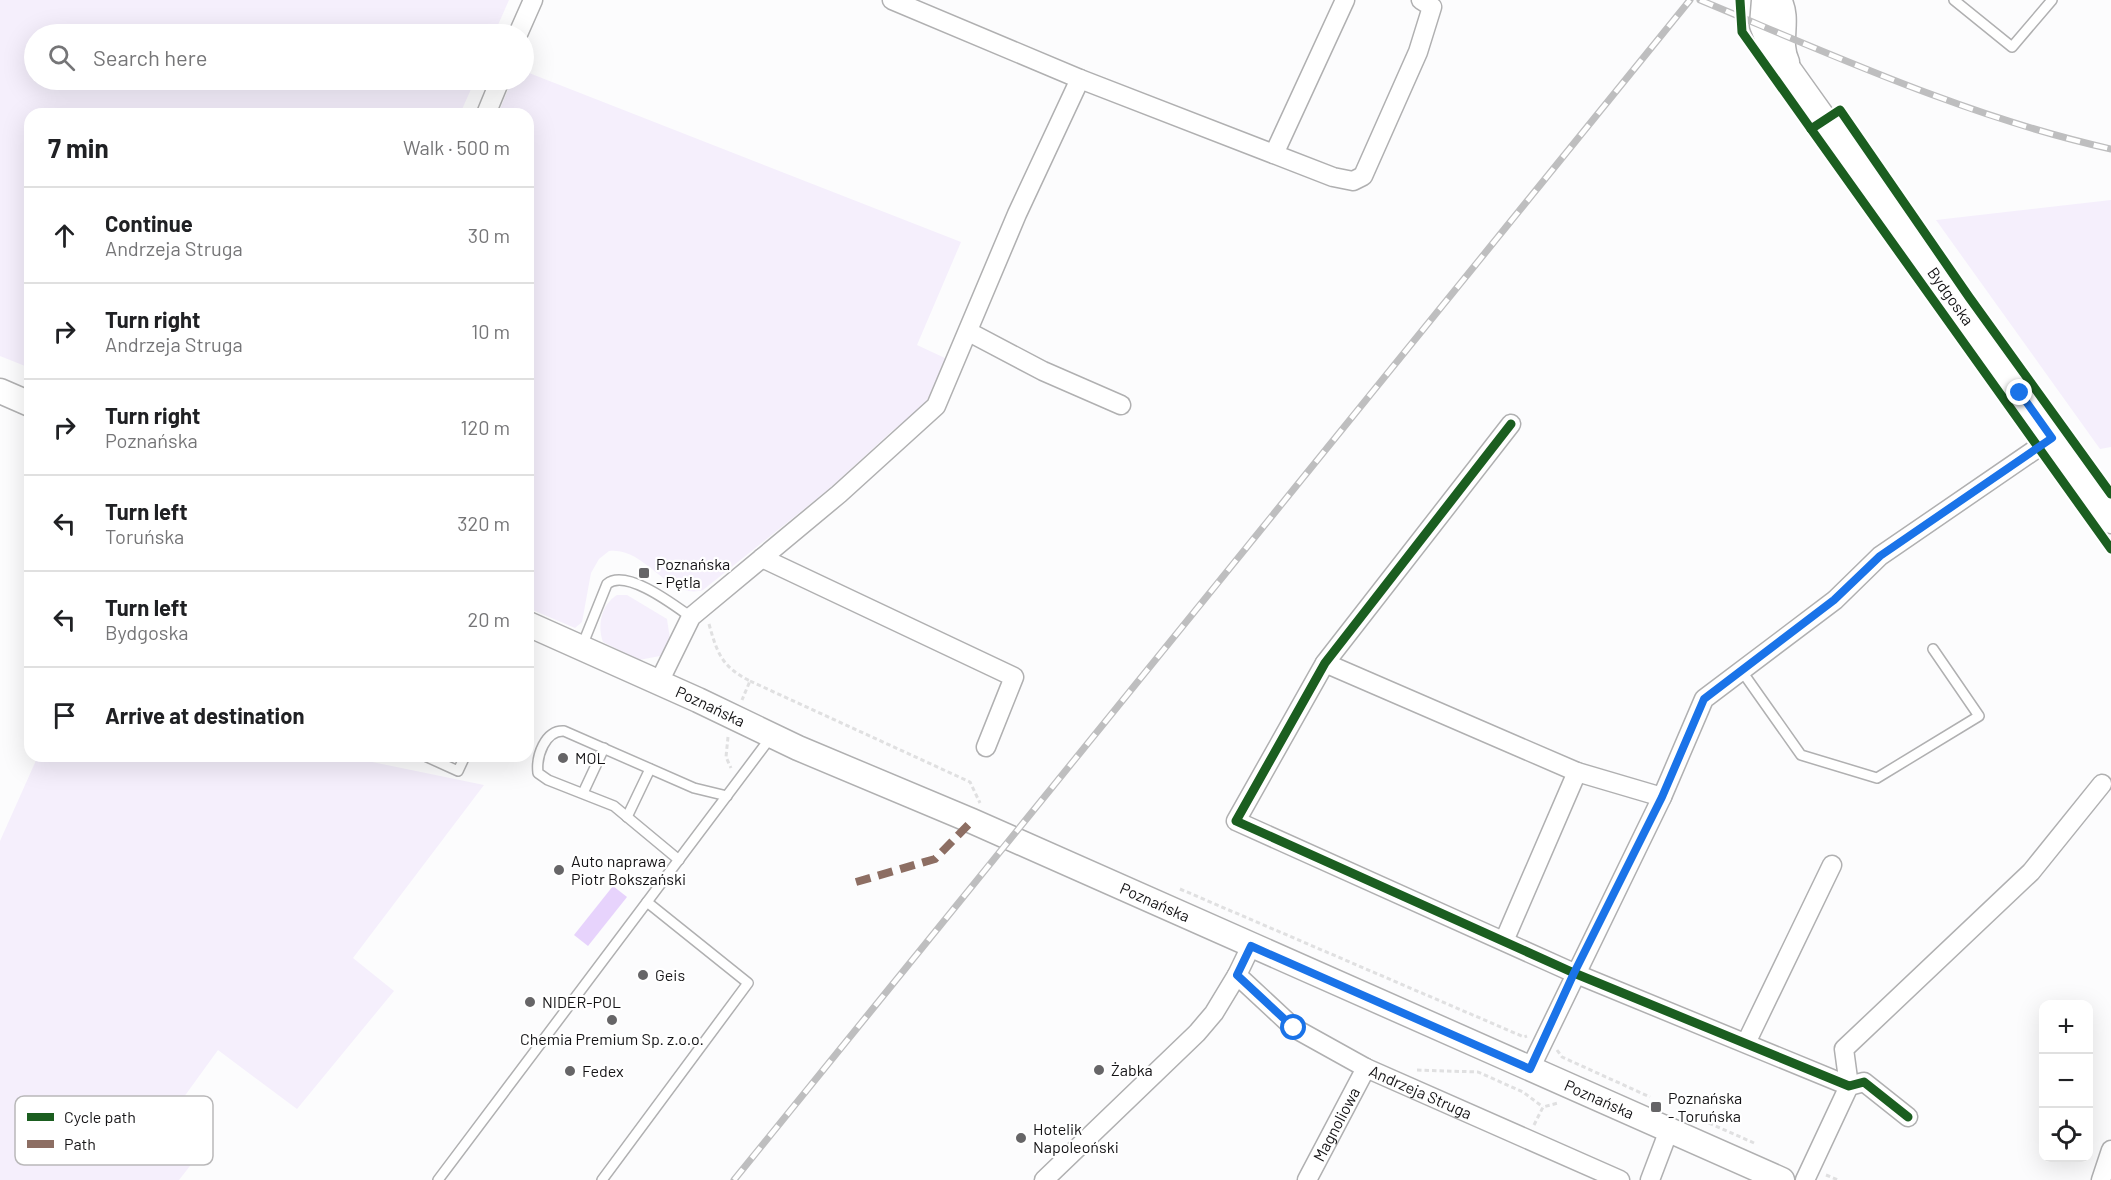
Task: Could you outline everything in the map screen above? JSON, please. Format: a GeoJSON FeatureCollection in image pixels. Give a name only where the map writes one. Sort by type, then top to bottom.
{"type":"FeatureCollection","features":[{"type":"Feature","properties":{"kind":"main road","name":"Bydgoska"},"geometry":{"type":"LineString","coordinates":[[1764,0],[1762,26],[1768,40],[2111,521]]}},
{"type":"Feature","properties":{"kind":"main road","name":"Bydgoska"},"geometry":{"type":"LineString","coordinates":[[1779,0],[1785,20],[1781,40],[1783,53],[1791,70]]}},
{"type":"Feature","properties":{"kind":"main road"},"geometry":{"type":"LineString","coordinates":[[0,391],[24,401]]}},
{"type":"Feature","properties":{"kind":"main road","name":"Poznańska"},"geometry":{"type":"LineString","coordinates":[[534,628],[658,682],[771,737],[951,812],[1782,1180]]}},
{"type":"Feature","properties":{"kind":"street"},"geometry":{"type":"LineString","coordinates":[[522,24],[533,0]]}},
{"type":"Feature","properties":{"kind":"street"},"geometry":{"type":"LineString","coordinates":[[892,0],[1080,79],[1333,177],[1353,181],[1363,176],[1418,52],[1432,7],[1421,0]]}},
{"type":"Feature","properties":{"kind":"street"},"geometry":{"type":"LineString","coordinates":[[1274,154],[1344,0]]}},
{"type":"Feature","properties":{"kind":"street"},"geometry":{"type":"LineString","coordinates":[[658,682],[691,616],[839,494],[936,406],[1017,214],[1080,79]]}},
{"type":"Feature","properties":{"kind":"street"},"geometry":{"type":"LineString","coordinates":[[488,108],[496,90]]}},
{"type":"Feature","properties":{"kind":"street"},"geometry":{"type":"LineString","coordinates":[[969,332],[1043,371],[1121,405]]}},
{"type":"Feature","properties":{"kind":"street"},"geometry":{"type":"LineString","coordinates":[[1510,424],[1325,663],[1236,821],[1574,973],[1849,1086],[1864,1082],[1908,1117]]}},
{"type":"Feature","properties":{"kind":"street"},"geometry":{"type":"LineString","coordinates":[[1530,1069],[1574,973],[1662,797],[1704,699],[1834,600],[1880,556],[2052,438]]}},
{"type":"Feature","properties":{"kind":"street"},"geometry":{"type":"LineString","coordinates":[[762,558],[1014,677],[986,747]]}},
{"type":"Feature","properties":{"kind":"street"},"geometry":{"type":"LineString","coordinates":[[1325,663],[1577,772],[1662,797]]}},
{"type":"Feature","properties":{"kind":"street"},"geometry":{"type":"LineString","coordinates":[[1504,941],[1577,772]]}},
{"type":"Feature","properties":{"kind":"street"},"geometry":{"type":"LineString","coordinates":[[1808,1174],[1849,1086],[1844,1049],[2031,872],[2102,784]]}},
{"type":"Feature","properties":{"kind":"street"},"geometry":{"type":"LineString","coordinates":[[1746,1043],[1832,865]]}},
{"type":"Feature","properties":{"kind":"street"},"geometry":{"type":"LineString","coordinates":[[1044,1180],[1197,1033],[1214,1013],[1251,946]]}},
{"type":"Feature","properties":{"kind":"street","name":"Andrzeja Struga"},"geometry":{"type":"LineString","coordinates":[[1237,975],[1294,1028],[1366,1068],[1620,1180]]}},
{"type":"Feature","properties":{"kind":"street","name":"Magnoliowa"},"geometry":{"type":"LineString","coordinates":[[1307,1180],[1366,1068]]}},
{"type":"Feature","properties":{"kind":"street"},"geometry":{"type":"LineString","coordinates":[[1650,1180],[1670,1130]]}},
{"type":"Feature","properties":{"kind":"street"},"geometry":{"type":"LineString","coordinates":[[2101,1180],[2111,1150]]}},
{"type":"Feature","properties":{"kind":"lane"},"geometry":{"type":"LineString","coordinates":[[1953,0],[2012,47],[2052,0]]}},
{"type":"Feature","properties":{"kind":"lane"},"geometry":{"type":"LineString","coordinates":[[581,648],[603,591],[611,581],[623,580],[645,588],[691,616]]}},
{"type":"Feature","properties":{"kind":"lane"},"geometry":{"type":"LineString","coordinates":[[1741,670],[1801,755],[1877,778],[1979,716],[1933,649]]}},
{"type":"Feature","properties":{"kind":"lane"},"geometry":{"type":"LineString","coordinates":[[679,860],[614,806],[548,780],[538,773],[542,749],[549,735],[558,731],[694,788],[727,796]]}},
{"type":"Feature","properties":{"kind":"lane"},"geometry":{"type":"LineString","coordinates":[[438,1180],[771,737]]}},
{"type":"Feature","properties":{"kind":"lane"},"geometry":{"type":"LineString","coordinates":[[583,794],[603,748]]}},
{"type":"Feature","properties":{"kind":"lane"},"geometry":{"type":"LineString","coordinates":[[438,762],[458,771],[462,762]]}},
{"type":"Feature","properties":{"kind":"lane"},"geometry":{"type":"LineString","coordinates":[[627,817],[650,769]]}},
{"type":"Feature","properties":{"kind":"lane"},"geometry":{"type":"LineString","coordinates":[[602,1180],[748,983],[647,902]]}},
{"type":"Feature","properties":{"kind":"path"},"geometry":{"type":"LineString","coordinates":[[750,681],[970,782],[982,805]]}},
{"type":"Feature","properties":{"kind":"path"},"geometry":{"type":"LineString","coordinates":[[1172,885],[1524,1037],[1533,1033],[1555,1042],[1562,1057],[1654,1099]]}},
{"type":"Feature","properties":{"kind":"path"},"geometry":{"type":"LineString","coordinates":[[1411,1070],[1478,1072],[1522,1092],[1543,1107]]}},
{"type":"Feature","properties":{"kind":"path"},"geometry":{"type":"LineString","coordinates":[[1695,1117],[1755,1144]]}},
{"type":"Feature","properties":{"kind":"path"},"geometry":{"type":"LineString","coordinates":[[1808,1174],[1838,1180]]}},
{"type":"Feature","properties":{"kind":"shaded area"},"geometry":{"type":"Polygon","coordinates":[[[0,0],[509,0],[498,24],[24,24],[24,90],[471,90],[463,108],[24,108],[24,366],[0,356],[0,0]]]}},
{"type":"Feature","properties":{"kind":"shaded area"},"geometry":{"type":"Polygon","coordinates":[[[534,75],[961,242],[917,345],[947,359],[934,389],[921,409],[892,431],[829,489],[703,590],[691,591],[679,588],[634,557],[622,552],[609,551],[599,559],[591,573],[582,622],[575,628],[534,611],[534,108],[500,108],[508,90],[534,90],[534,75]]]}},
{"type":"Feature","properties":{"kind":"shaded area"},"geometry":{"type":"Polygon","coordinates":[[[2111,200],[2111,447],[2100,449],[1936,220],[2111,200]]]}},
{"type":"Feature","properties":{"kind":"shaded area"},"geometry":{"type":"Polygon","coordinates":[[[617,595],[627,595],[667,619],[670,639],[660,656],[639,660],[603,642],[600,629],[602,616],[607,604],[617,595]]]}},
{"type":"Feature","properties":{"kind":"shaded area"},"geometry":{"type":"Polygon","coordinates":[[[35,762],[372,762],[484,785],[353,958],[394,991],[297,1109],[218,1050],[185,1096],[15,1096],[15,1165],[191,1165],[179,1180],[0,1180],[0,841],[35,762]]]}},
{"type":"Feature","properties":{"kind":"shaded area"},"geometry":{"type":"Polygon","coordinates":[[[613,886],[627,897],[588,946],[574,935],[613,886]]]}},
{"type":"Feature","properties":{"kind":"railway"},"geometry":{"type":"LineString","coordinates":[[734,1180],[1690,0]]}},
{"type":"Feature","properties":{"kind":"railway"},"geometry":{"type":"LineString","coordinates":[[1700,0],[1902,84],[1954,103],[2058,136],[2111,149]]}},
{"type":"Feature","properties":{"kind":"marked path"},"geometry":{"type":"LineString","coordinates":[[856,882],[935,859],[972,821]]}},
{"type":"Feature","properties":{"kind":"cycle path"},"geometry":{"type":"LineString","coordinates":[[1740,0],[1742,32],[1811,129]]}},
{"type":"Feature","properties":{"kind":"cycle path"},"geometry":{"type":"LineString","coordinates":[[2111,494],[1969,297],[1840,110],[1811,129],[2111,549]]}},
{"type":"Feature","properties":{"kind":"cycle path"},"geometry":{"type":"LineString","coordinates":[[1511,424],[1325,663],[1236,821],[1574,973],[1849,1086],[1864,1082],[1908,1117]]}},
{"type":"Feature","properties":{"kind":"place","name":"Poznańska - Pętla"},"geometry":{"type":"Point","coordinates":[644,573]}},
{"type":"Feature","properties":{"kind":"place","name":"MOL"},"geometry":{"type":"Point","coordinates":[563,758]}},
{"type":"Feature","properties":{"kind":"place","name":"Auto naprawa Piotr Bokszański"},"geometry":{"type":"Point","coordinates":[559,870]}},
{"type":"Feature","properties":{"kind":"place","name":"Geis"},"geometry":{"type":"Point","coordinates":[643,975]}},
{"type":"Feature","properties":{"kind":"place","name":"NIDER-POL"},"geometry":{"type":"Point","coordinates":[530,1002]}},
{"type":"Feature","properties":{"kind":"place","name":"Chemia Premium Sp. z.o.o."},"geometry":{"type":"Point","coordinates":[612,1020]}},
{"type":"Feature","properties":{"kind":"place","name":"Żabka"},"geometry":{"type":"Point","coordinates":[1099,1070]}},
{"type":"Feature","properties":{"kind":"place","name":"Fedex"},"geometry":{"type":"Point","coordinates":[570,1071]}},
{"type":"Feature","properties":{"kind":"place","name":"Poznańska - Toruńska"},"geometry":{"type":"Point","coordinates":[1656,1107]}},
{"type":"Feature","properties":{"kind":"place","name":"Hotelik Napoleoński"},"geometry":{"type":"Point","coordinates":[1021,1138]}},
{"type":"Feature","properties":{"kind":"route"},"geometry":{"type":"LineString","coordinates":[[1294,1028],[1237,975],[1251,946],[1530,1069],[1574,973],[1662,797],[1704,699],[1834,600],[1880,556],[2052,438],[2020,393]]}}]}
